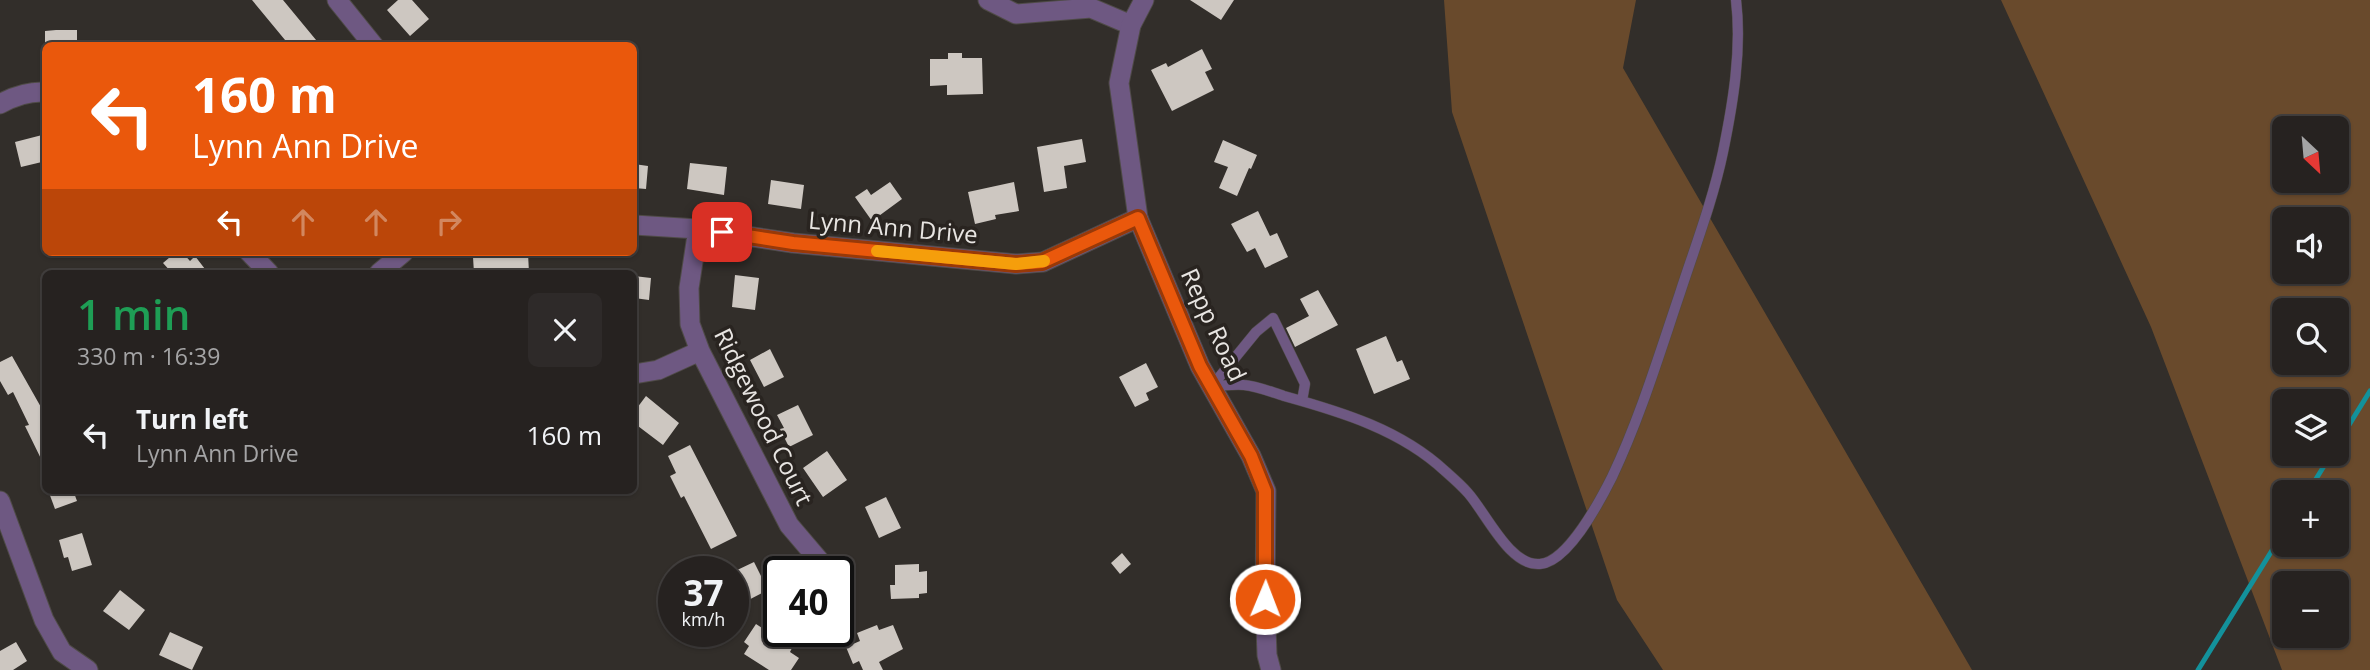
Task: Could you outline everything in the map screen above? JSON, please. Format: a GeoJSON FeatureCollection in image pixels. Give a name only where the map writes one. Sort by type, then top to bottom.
{"type":"FeatureCollection","features":[{"type":"Feature","properties":{"kind":"street"},"geometry":{"type":"LineString","coordinates":[[337,0],[371,42]]}},
{"type":"Feature","properties":{"kind":"street"},"geometry":{"type":"LineString","coordinates":[[988,0],[1016,14],[1091,8],[1131,25]]}},
{"type":"Feature","properties":{"kind":"street","name":"Repp Road"},"geometry":{"type":"LineString","coordinates":[[1144,0],[1131,25],[1119,83],[1138,218],[1200,366],[1251,456],[1265,491],[1265,599],[1267,655],[1271,670]]}},
{"type":"Feature","properties":{"kind":"street"},"geometry":{"type":"LineString","coordinates":[[0,104],[35,91],[42,92]]}},
{"type":"Feature","properties":{"kind":"street","name":"Lynn Ann Drive"},"geometry":{"type":"LineString","coordinates":[[637,225],[698,229],[793,243],[1016,264],[1042,262],[1138,218]]}},
{"type":"Feature","properties":{"kind":"street","name":"Ridgewood Court"},"geometry":{"type":"LineString","coordinates":[[698,229],[689,288],[690,324],[700,351],[789,525],[815,556]]}},
{"type":"Feature","properties":{"kind":"street"},"geometry":{"type":"LineString","coordinates":[[253,256],[266,270]]}},
{"type":"Feature","properties":{"kind":"street"},"geometry":{"type":"LineString","coordinates":[[383,270],[399,256]]}},
{"type":"Feature","properties":{"kind":"street"},"geometry":{"type":"LineString","coordinates":[[637,374],[658,370],[700,351]]}},
{"type":"Feature","properties":{"kind":"street"},"geometry":{"type":"LineString","coordinates":[[0,501],[44,620],[62,652],[88,670]]}},
{"type":"Feature","properties":{"kind":"lane"},"geometry":{"type":"LineString","coordinates":[[1212,386],[1244,384],[1372,424],[1405,441],[1443,468],[1469,494],[1510,550],[1523,561],[1541,565],[1554,558],[1583,527],[1612,478],[1637,420],[1699,234],[1723,154],[1736,76],[1736,0]]}},
{"type":"Feature","properties":{"kind":"lane"},"geometry":{"type":"LineString","coordinates":[[1212,386],[1256,332],[1273,318],[1304,384],[1301,401]]}},
{"type":"Feature","properties":{"kind":"shaded area"},"geometry":{"type":"Polygon","coordinates":[[[1444,0],[1636,0],[1623,68],[1972,670],[1663,670],[1617,600],[1452,112],[1444,0]]]}},
{"type":"Feature","properties":{"kind":"shaded area"},"geometry":{"type":"Polygon","coordinates":[[[2001,0],[2370,0],[2370,670],[2282,670],[2274,648],[2349,648],[2349,571],[2272,571],[2272,644],[2151,327],[2001,0]]]}},
{"type":"Feature","properties":{"kind":"building"},"geometry":{"type":"Polygon","coordinates":[[[252,0],[283,0],[318,42],[287,42],[252,0]]]}},
{"type":"Feature","properties":{"kind":"building"},"geometry":{"type":"Polygon","coordinates":[[[398,0],[412,0],[429,19],[410,36],[387,10],[398,0]]]}},
{"type":"Feature","properties":{"kind":"building"},"geometry":{"type":"Polygon","coordinates":[[[1190,0],[1234,0],[1221,20],[1190,0]]]}},
{"type":"Feature","properties":{"kind":"building"},"geometry":{"type":"Polygon","coordinates":[[[77,30],[77,42],[45,42],[45,31],[77,30]]]}},
{"type":"Feature","properties":{"kind":"building"},"geometry":{"type":"Polygon","coordinates":[[[1202,49],[1212,69],[1205,72],[1214,90],[1172,111],[1151,70],[1166,63],[1168,67],[1202,49]]]}},
{"type":"Feature","properties":{"kind":"building"},"geometry":{"type":"Polygon","coordinates":[[[948,53],[962,53],[962,58],[982,58],[983,94],[947,95],[947,85],[930,86],[930,59],[948,59],[948,53]]]}},
{"type":"Feature","properties":{"kind":"building"},"geometry":{"type":"Polygon","coordinates":[[[42,135],[42,162],[21,167],[15,142],[42,135]]]}},
{"type":"Feature","properties":{"kind":"building"},"geometry":{"type":"Polygon","coordinates":[[[1082,139],[1086,162],[1064,166],[1067,188],[1044,192],[1037,147],[1082,139]]]}},
{"type":"Feature","properties":{"kind":"building"},"geometry":{"type":"Polygon","coordinates":[[[1223,140],[1257,155],[1237,196],[1219,188],[1228,167],[1214,162],[1223,140]]]}},
{"type":"Feature","properties":{"kind":"building"},"geometry":{"type":"Polygon","coordinates":[[[690,163],[727,167],[724,195],[687,189],[690,163]]]}},
{"type":"Feature","properties":{"kind":"building"},"geometry":{"type":"Polygon","coordinates":[[[637,164],[648,166],[646,189],[637,188],[637,164]]]}},
{"type":"Feature","properties":{"kind":"building"},"geometry":{"type":"Polygon","coordinates":[[[771,180],[804,185],[801,209],[768,204],[771,180]]]}},
{"type":"Feature","properties":{"kind":"building"},"geometry":{"type":"Polygon","coordinates":[[[890,182],[902,199],[872,221],[855,197],[867,189],[871,195],[890,182]]]}},
{"type":"Feature","properties":{"kind":"building"},"geometry":{"type":"Polygon","coordinates":[[[1014,182],[1019,211],[995,215],[996,219],[975,224],[968,192],[1014,182]]]}},
{"type":"Feature","properties":{"kind":"building"},"geometry":{"type":"Polygon","coordinates":[[[1258,211],[1270,236],[1277,233],[1288,257],[1265,268],[1255,248],[1247,252],[1231,224],[1258,211]]]}},
{"type":"Feature","properties":{"kind":"building"},"geometry":{"type":"Polygon","coordinates":[[[171,256],[186,256],[190,261],[195,256],[206,270],[169,270],[163,263],[171,256]]]}},
{"type":"Feature","properties":{"kind":"building"},"geometry":{"type":"Polygon","coordinates":[[[528,256],[529,270],[474,270],[473,257],[528,256]]]}},
{"type":"Feature","properties":{"kind":"building"},"geometry":{"type":"Polygon","coordinates":[[[735,275],[759,278],[755,310],[732,307],[735,275]]]}},
{"type":"Feature","properties":{"kind":"building"},"geometry":{"type":"Polygon","coordinates":[[[637,276],[651,278],[649,300],[637,298],[637,276]]]}},
{"type":"Feature","properties":{"kind":"building"},"geometry":{"type":"Polygon","coordinates":[[[1318,290],[1338,325],[1295,347],[1286,328],[1309,316],[1300,299],[1318,290]]]}},
{"type":"Feature","properties":{"kind":"building"},"geometry":{"type":"Polygon","coordinates":[[[1386,336],[1397,362],[1402,360],[1410,379],[1374,394],[1356,349],[1386,336]]]}},
{"type":"Feature","properties":{"kind":"building"},"geometry":{"type":"Polygon","coordinates":[[[770,349],[784,377],[764,387],[750,360],[770,349]]]}},
{"type":"Feature","properties":{"kind":"building"},"geometry":{"type":"Polygon","coordinates":[[[12,356],[42,409],[42,461],[25,426],[29,425],[13,392],[8,395],[0,381],[0,362],[12,356]]]}},
{"type":"Feature","properties":{"kind":"building"},"geometry":{"type":"Polygon","coordinates":[[[1146,363],[1158,387],[1146,393],[1149,400],[1135,407],[1119,377],[1146,363]]]}},
{"type":"Feature","properties":{"kind":"building"},"geometry":{"type":"Polygon","coordinates":[[[646,396],[679,423],[663,445],[637,425],[637,408],[646,396]]]}},
{"type":"Feature","properties":{"kind":"building"},"geometry":{"type":"Polygon","coordinates":[[[798,405],[813,435],[789,447],[780,429],[784,428],[777,415],[798,405]]]}},
{"type":"Feature","properties":{"kind":"building"},"geometry":{"type":"Polygon","coordinates":[[[690,445],[737,536],[711,549],[684,496],[681,498],[670,476],[676,473],[668,456],[690,445]]]}},
{"type":"Feature","properties":{"kind":"building"},"geometry":{"type":"Polygon","coordinates":[[[827,451],[847,480],[823,497],[803,468],[827,451]]]}},
{"type":"Feature","properties":{"kind":"building"},"geometry":{"type":"Polygon","coordinates":[[[49,494],[74,494],[77,501],[55,509],[49,494]]]}},
{"type":"Feature","properties":{"kind":"building"},"geometry":{"type":"Polygon","coordinates":[[[886,497],[901,528],[879,538],[865,507],[886,497]]]}},
{"type":"Feature","properties":{"kind":"building"},"geometry":{"type":"Polygon","coordinates":[[[82,533],[92,565],[72,571],[68,557],[64,558],[59,540],[82,533]]]}},
{"type":"Feature","properties":{"kind":"building"},"geometry":{"type":"Polygon","coordinates":[[[1122,553],[1131,564],[1120,574],[1111,563],[1122,553]]]}},
{"type":"Feature","properties":{"kind":"building"},"geometry":{"type":"Polygon","coordinates":[[[754,562],[763,580],[763,593],[749,600],[749,564],[754,562]]]}},
{"type":"Feature","properties":{"kind":"building"},"geometry":{"type":"Polygon","coordinates":[[[919,564],[919,572],[927,571],[927,593],[919,594],[919,598],[891,599],[890,585],[895,585],[895,565],[919,564]]]}},
{"type":"Feature","properties":{"kind":"building"},"geometry":{"type":"Polygon","coordinates":[[[120,590],[145,610],[129,630],[103,611],[120,590]]]}},
{"type":"Feature","properties":{"kind":"building"},"geometry":{"type":"Polygon","coordinates":[[[756,624],[763,629],[763,647],[790,647],[790,652],[799,658],[791,670],[769,670],[744,654],[749,647],[749,634],[756,624]]]}},
{"type":"Feature","properties":{"kind":"building"},"geometry":{"type":"Polygon","coordinates":[[[877,625],[879,630],[893,625],[903,649],[879,662],[883,670],[863,670],[859,661],[853,664],[846,647],[854,647],[854,644],[860,641],[857,633],[877,625]]]}},
{"type":"Feature","properties":{"kind":"building"},"geometry":{"type":"Polygon","coordinates":[[[170,632],[203,647],[192,670],[159,655],[170,632]]]}},
{"type":"Feature","properties":{"kind":"building"},"geometry":{"type":"Polygon","coordinates":[[[16,642],[27,661],[13,670],[0,670],[0,651],[16,642]]]}},
{"type":"Feature","properties":{"kind":"waterway"},"geometry":{"type":"LineString","coordinates":[[2349,425],[2370,391]]}},
{"type":"Feature","properties":{"kind":"waterway"},"geometry":{"type":"LineString","coordinates":[[2315,480],[2324,466]]}},
{"type":"Feature","properties":{"kind":"waterway"},"geometry":{"type":"LineString","coordinates":[[2198,670],[2272,550]]}},
{"type":"Feature","properties":{"kind":"slow traffic"},"geometry":{"type":"LineString","coordinates":[[877,251],[1016,264],[1044,261]]}},
{"type":"Feature","properties":{"kind":"route"},"geometry":{"type":"LineString","coordinates":[[722,232],[793,243],[1016,264],[1042,262],[1138,218],[1200,366],[1251,456],[1265,491],[1265,599]]}}]}
